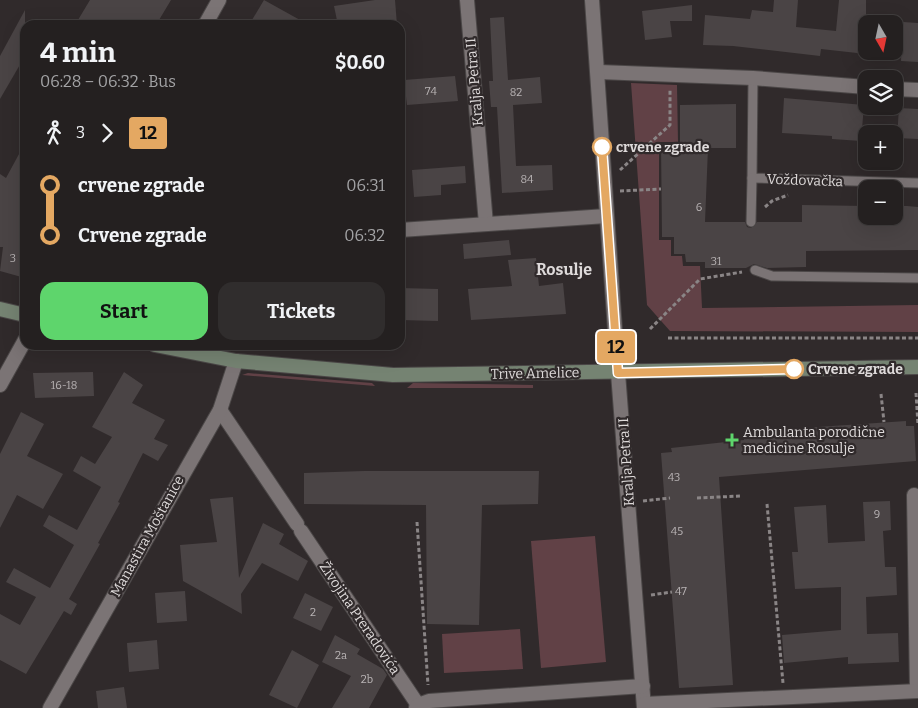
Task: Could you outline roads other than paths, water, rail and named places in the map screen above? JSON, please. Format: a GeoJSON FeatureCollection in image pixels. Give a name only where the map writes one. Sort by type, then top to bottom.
{"type":"FeatureCollection","features":[{"type":"Feature","properties":{"kind":"main road"},"geometry":{"type":"LineString","coordinates":[[0,309],[20,314]]}},
{"type":"Feature","properties":{"kind":"main road","name":"Trive Amelice"},"geometry":{"type":"LineString","coordinates":[[180,350],[236,361],[393,375],[918,367]]}},
{"type":"Feature","properties":{"kind":"street"},"geometry":{"type":"LineString","coordinates":[[208,20],[219,0]]}},
{"type":"Feature","properties":{"kind":"street","name":"Kralja Petra II"},"geometry":{"type":"LineString","coordinates":[[467,0],[486,224]]}},
{"type":"Feature","properties":{"kind":"street","name":"Kralja Petra II"},"geometry":{"type":"LineString","coordinates":[[592,0],[606,216],[644,706]]}},
{"type":"Feature","properties":{"kind":"street"},"geometry":{"type":"LineString","coordinates":[[598,72],[753,78],[858,85]]}},
{"type":"Feature","properties":{"kind":"street"},"geometry":{"type":"LineString","coordinates":[[903,89],[918,90]]}},
{"type":"Feature","properties":{"kind":"street"},"geometry":{"type":"LineString","coordinates":[[405,230],[606,216]]}},
{"type":"Feature","properties":{"kind":"street"},"geometry":{"type":"LineString","coordinates":[[0,385],[20,349]]}},
{"type":"Feature","properties":{"kind":"street","name":"Manastira Moštanice"},"geometry":{"type":"LineString","coordinates":[[50,708],[220,410],[236,361]]}},
{"type":"Feature","properties":{"kind":"street","name":"Živojina Preradovića"},"geometry":{"type":"LineString","coordinates":[[220,410],[421,705]]}},
{"type":"Feature","properties":{"kind":"street"},"geometry":{"type":"LineString","coordinates":[[644,706],[918,691],[914,495]]}},
{"type":"Feature","properties":{"kind":"street"},"geometry":{"type":"LineString","coordinates":[[421,705],[643,686]]}},
{"type":"Feature","properties":{"kind":"lane","name":"Voždovačka"},"geometry":{"type":"LineString","coordinates":[[751,222],[753,78]]}},
{"type":"Feature","properties":{"kind":"lane","name":"Voždovačka"},"geometry":{"type":"LineString","coordinates":[[752,178],[918,183]]}},
{"type":"Feature","properties":{"kind":"lane"},"geometry":{"type":"LineString","coordinates":[[755,270],[772,276],[918,278]]}},
{"type":"Feature","properties":{"kind":"place","name":"crvene zgrade"},"geometry":{"type":"Point","coordinates":[602,147]}},
{"type":"Feature","properties":{"kind":"place","name":"Crvene zgrade"},"geometry":{"type":"Point","coordinates":[794,369]}},
{"type":"Feature","properties":{"kind":"place","name":"Ambulanta porodične medicine Rosulje"},"geometry":{"type":"Point","coordinates":[732,440]}},
{"type":"Feature","properties":{"kind":"district","name":"Rosulje"},"geometry":{"type":"Point","coordinates":[564,269]}}]}
